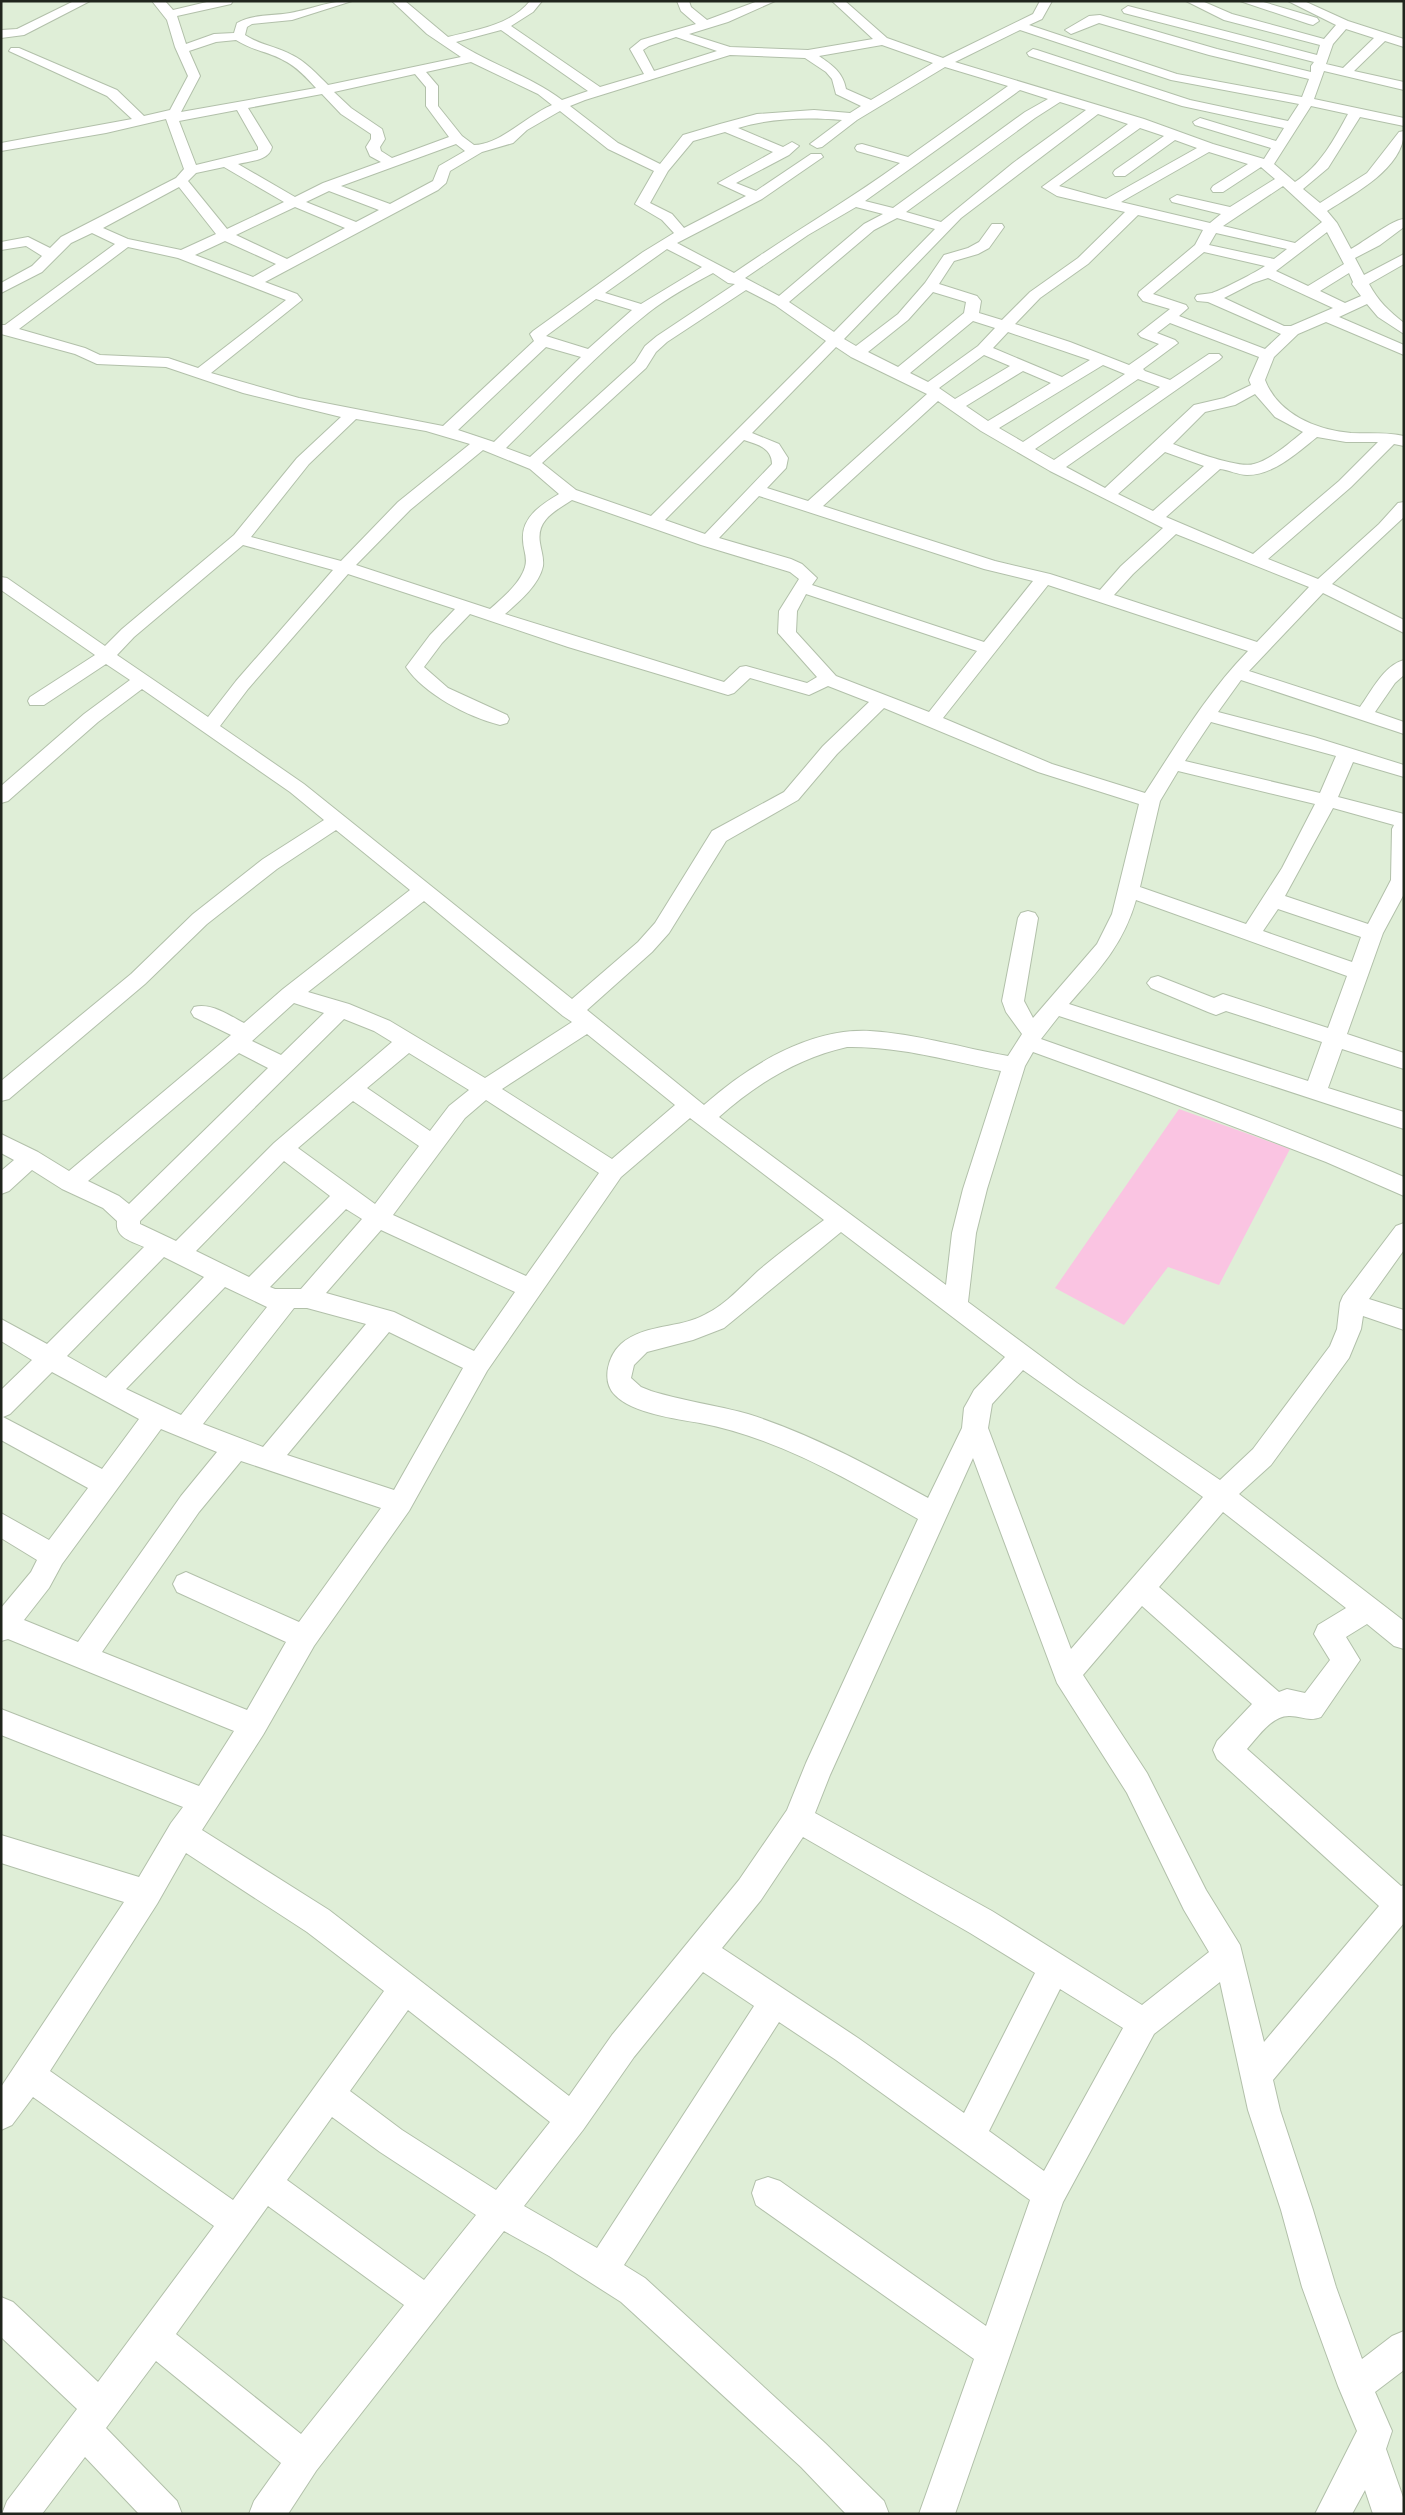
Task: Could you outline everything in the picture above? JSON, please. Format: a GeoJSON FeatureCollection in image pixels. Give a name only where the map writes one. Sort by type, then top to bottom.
{"type":"FeatureCollection","features":[{"type":"Feature","properties":{"kind":"street"},"geometry":{"type":"LineString","coordinates":[[1,34],[20,32],[66,6],[84,1]]}},
{"type":"Feature","properties":{"kind":"street"},"geometry":{"type":"LineString","coordinates":[[158,1],[171,14],[178,29],[180,45],[184,49],[194,76],[173,116],[191,170]]}},
{"type":"Feature","properties":{"kind":"street"},"geometry":{"type":"LineString","coordinates":[[171,14],[227,1]]}},
{"type":"Feature","properties":{"kind":"street"},"geometry":{"type":"LineString","coordinates":[[238,36],[241,32],[241,26],[249,21],[292,16],[346,1]]}},
{"type":"Feature","properties":{"kind":"street"},"geometry":{"type":"LineString","coordinates":[[398,1],[445,41],[472,58],[542,91],[613,146],[662,170]]}},
{"type":"Feature","properties":{"kind":"street"},"geometry":{"type":"LineString","coordinates":[[445,41],[501,25],[524,13],[536,1]]}},
{"type":"Feature","properties":{"kind":"street"},"geometry":{"type":"LineString","coordinates":[[683,1],[685,8],[705,25]]}},
{"type":"Feature","properties":{"kind":"street"},"geometry":{"type":"LineString","coordinates":[[651,76],[636,49],[645,43],[705,25],[769,1]]}},
{"type":"Feature","properties":{"kind":"street"},"geometry":{"type":"LineString","coordinates":[[838,1],[883,41],[944,62],[1139,122],[1208,147],[1263,163],[1319,210],[1330,223],[1359,284],[1383,314],[1404,330]]}},
{"type":"Feature","properties":{"kind":"street"},"geometry":{"type":"LineString","coordinates":[[592,355],[543,341],[539,338],[538,334],[666,244],[757,196],[816,151],[852,117],[944,62],[1038,16],[1046,1]]}},
{"type":"Feature","properties":{"kind":"street"},"geometry":{"type":"LineString","coordinates":[[1192,1],[1228,17],[1327,43]]}},
{"type":"Feature","properties":{"kind":"street"},"geometry":{"type":"LineString","coordinates":[[1246,1],[1396,38]]}},
{"type":"Feature","properties":{"kind":"street"},"geometry":{"type":"LineString","coordinates":[[1294,1],[1342,26]]}},
{"type":"Feature","properties":{"kind":"street"},"geometry":{"type":"LineString","coordinates":[[1128,10],[1318,68]]}},
{"type":"Feature","properties":{"kind":"street"},"geometry":{"type":"LineString","coordinates":[[1071,30],[1096,18],[1213,52],[1346,72],[1404,86]]}},
{"type":"Feature","properties":{"kind":"street"},"geometry":{"type":"LineString","coordinates":[[501,25],[597,91]]}},
{"type":"Feature","properties":{"kind":"street"},"geometry":{"type":"LineString","coordinates":[[1018,25],[1175,77],[1222,96],[1304,108],[1356,112],[1404,122]]}},
{"type":"Feature","properties":{"kind":"street"},"geometry":{"type":"LineString","coordinates":[[1218,189],[1263,163],[1280,146],[1304,108],[1327,43],[1342,26]]}},
{"type":"Feature","properties":{"kind":"street"},"geometry":{"type":"LineString","coordinates":[[675,33],[729,51],[808,54],[883,41]]}},
{"type":"Feature","properties":{"kind":"street"},"geometry":{"type":"LineString","coordinates":[[184,49],[214,38],[238,36],[255,47],[287,57],[309,73],[346,111],[377,132],[378,139],[373,147],[375,153],[391,163]]}},
{"type":"Feature","properties":{"kind":"street"},"geometry":{"type":"LineString","coordinates":[[1346,72],[1396,38]]}},
{"type":"Feature","properties":{"kind":"street"},"geometry":{"type":"LineString","coordinates":[[254,282],[389,209],[433,188],[439,183],[444,170],[477,149],[508,140],[522,127],[562,105],[597,91],[729,51]]}},
{"type":"Feature","properties":{"kind":"street"},"geometry":{"type":"LineString","coordinates":[[1175,77],[1213,52]]}},
{"type":"Feature","properties":{"kind":"street"},"geometry":{"type":"LineString","coordinates":[[3,60],[19,53],[112,94],[141,121]]}},
{"type":"Feature","properties":{"kind":"street"},"geometry":{"type":"LineString","coordinates":[[1033,53],[1187,103],[1291,126]]}},
{"type":"Feature","properties":{"kind":"street"},"geometry":{"type":"LineString","coordinates":[[808,54],[830,69],[838,79],[840,91],[872,106]]}},
{"type":"Feature","properties":{"kind":"street"},"geometry":{"type":"LineString","coordinates":[[1,147],[64,135],[110,130],[141,121],[241,107],[472,58]]}},
{"type":"Feature","properties":{"kind":"street"},"geometry":{"type":"LineString","coordinates":[[418,70],[432,86],[432,106],[457,139],[470,148],[477,149]]}},
{"type":"Feature","properties":{"kind":"street"},"geometry":{"type":"LineString","coordinates":[[1383,81],[1394,71]]}},
{"type":"Feature","properties":{"kind":"street"},"geometry":{"type":"LineString","coordinates":[[532,464],[642,365],[650,349],[803,232],[854,202],[1018,85]]}},
{"type":"Feature","properties":{"kind":"street"},"geometry":{"type":"LineString","coordinates":[[780,302],[869,227],[895,213],[1030,115],[1058,98]]}},
{"type":"Feature","properties":{"kind":"street"},"geometry":{"type":"LineString","coordinates":[[4,285],[37,269],[66,240],[180,181],[191,170],[257,156],[264,152],[265,147],[241,107]]}},
{"type":"Feature","properties":{"kind":"street"},"geometry":{"type":"LineString","coordinates":[[653,523],[740,434],[764,414],[944,227],[997,182],[1096,109]]}},
{"type":"Feature","properties":{"kind":"street"},"geometry":{"type":"LineString","coordinates":[[1267,355],[1174,312],[1148,298],[1145,295],[1146,292],[1201,247],[1211,229],[1232,212],[1288,184],[1319,172],[1334,151],[1356,112]]}},
{"type":"Feature","properties":{"kind":"street"},"geometry":{"type":"LineString","coordinates":[[682,234],[667,217],[642,204],[662,170],[688,138],[770,117],[814,114],[852,117]]}},
{"type":"Feature","properties":{"kind":"street"},"geometry":{"type":"LineString","coordinates":[[1188,118],[1280,146]]}},
{"type":"Feature","properties":{"kind":"street"},"geometry":{"type":"LineString","coordinates":[[1139,122],[1049,187],[1108,204],[1299,248]]}},
{"type":"Feature","properties":{"kind":"street"},"geometry":{"type":"LineString","coordinates":[[725,127],[790,148],[725,183],[757,196]]}},
{"type":"Feature","properties":{"kind":"street"},"geometry":{"type":"LineString","coordinates":[[1319,210],[1372,176],[1404,134]]}},
{"type":"Feature","properties":{"kind":"street"},"geometry":{"type":"LineString","coordinates":[[1120,173],[1174,135]]}},
{"type":"Feature","properties":{"kind":"street"},"geometry":{"type":"LineString","coordinates":[[183,255],[328,186],[457,139]]}},
{"type":"Feature","properties":{"kind":"street"},"geometry":{"type":"LineString","coordinates":[[1108,204],[1208,147]]}},
{"type":"Feature","properties":{"kind":"street"},"geometry":{"type":"LineString","coordinates":[[862,148],[910,162]]}},
{"type":"Feature","properties":{"kind":"street"},"geometry":{"type":"LineString","coordinates":[[227,163],[294,202],[356,227]]}},
{"type":"Feature","properties":{"kind":"street"},"geometry":{"type":"LineString","coordinates":[[180,181],[224,235],[287,264]]}},
{"type":"Feature","properties":{"kind":"street"},"geometry":{"type":"LineString","coordinates":[[328,186],[389,209]]}},
{"type":"Feature","properties":{"kind":"street"},"geometry":{"type":"LineString","coordinates":[[1178,199],[1232,212]]}},
{"type":"Feature","properties":{"kind":"street"},"geometry":{"type":"LineString","coordinates":[[854,202],[944,227]]}},
{"type":"Feature","properties":{"kind":"street"},"geometry":{"type":"LineString","coordinates":[[812,508],[932,391],[983,349],[1035,296],[1083,261],[1135,210]]}},
{"type":"Feature","properties":{"kind":"street"},"geometry":{"type":"LineString","coordinates":[[1308,292],[1375,242],[1392,226],[1399,222],[1404,224]]}},
{"type":"Feature","properties":{"kind":"street"},"geometry":{"type":"LineString","coordinates":[[1024,449],[1170,344],[1146,334],[1174,312],[1194,300],[1211,298],[1271,269],[1330,223]]}},
{"type":"Feature","properties":{"kind":"street"},"geometry":{"type":"LineString","coordinates":[[856,354],[903,317],[930,286],[950,258],[973,251],[984,244],[997,227]]}},
{"type":"Feature","properties":{"kind":"street"},"geometry":{"type":"LineString","coordinates":[[92,228],[125,243],[139,244],[183,255],[292,297],[294,300],[200,374]]}},
{"type":"Feature","properties":{"kind":"street"},"geometry":{"type":"LineString","coordinates":[[1,246],[28,241],[50,254]]}},
{"type":"Feature","properties":{"kind":"street"},"geometry":{"type":"LineString","coordinates":[[4,330],[125,243]]}},
{"type":"Feature","properties":{"kind":"street"},"geometry":{"type":"LineString","coordinates":[[666,244],[780,302],[856,354],[932,391],[987,428],[1108,494],[1174,527],[1255,561],[1321,585],[1374,610],[1404,628]]}},
{"type":"Feature","properties":{"kind":"street"},"geometry":{"type":"LineString","coordinates":[[1201,247],[1271,269],[1308,292],[1344,308]]}},
{"type":"Feature","properties":{"kind":"street"},"geometry":{"type":"LineString","coordinates":[[1359,284],[1404,258]]}},
{"type":"Feature","properties":{"kind":"street"},"geometry":{"type":"LineString","coordinates":[[210,728],[242,685],[346,567],[404,506],[488,446],[643,309],[668,292],[714,267]]}},
{"type":"Feature","properties":{"kind":"street"},"geometry":{"type":"LineString","coordinates":[[900,374],[971,315],[974,302],[972,299],[930,286]]}},
{"type":"Feature","properties":{"kind":"street"},"geometry":{"type":"LineString","coordinates":[[594,294],[643,309]]}},
{"type":"Feature","properties":{"kind":"street"},"geometry":{"type":"LineString","coordinates":[[1211,298],[1281,330],[1293,331]]}},
{"type":"Feature","properties":{"kind":"street"},"geometry":{"type":"LineString","coordinates":[[1369,298],[1293,331],[1267,355],[1257,380],[1264,397],[1277,410],[1294,422],[1315,430],[1344,437],[1398,439]]}},
{"type":"Feature","properties":{"kind":"street"},"geometry":{"type":"LineString","coordinates":[[971,315],[1103,359],[1170,386]]}},
{"type":"Feature","properties":{"kind":"street"},"geometry":{"type":"LineString","coordinates":[[1325,316],[1404,351]]}},
{"type":"Feature","properties":{"kind":"street"},"geometry":{"type":"LineString","coordinates":[[4,330],[80,351],[97,359],[168,363],[245,388],[353,414],[396,420],[447,431],[532,464],[570,494],[653,523],[796,568],[808,578],[787,609],[785,623],[787,633],[830,680],[932,720],[1044,768],[1150,801]]}},
{"type":"Feature","properties":{"kind":"street"},"geometry":{"type":"LineString","coordinates":[[447,431],[543,341]]}},
{"type":"Feature","properties":{"kind":"street"},"geometry":{"type":"LineString","coordinates":[[983,349],[1062,382]]}},
{"type":"Feature","properties":{"kind":"street"},"geometry":{"type":"LineString","coordinates":[[1056,466],[1170,386],[1187,378],[1214,357]]}},
{"type":"Feature","properties":{"kind":"street"},"geometry":{"type":"LineString","coordinates":[[987,428],[1103,359]]}},
{"type":"Feature","properties":{"kind":"street"},"geometry":{"type":"LineString","coordinates":[[954,406],[1022,365]]}},
{"type":"Feature","properties":{"kind":"street"},"geometry":{"type":"LineString","coordinates":[[1108,494],[1200,408],[1229,402],[1260,386]]}},
{"type":"Feature","properties":{"kind":"street"},"geometry":{"type":"LineString","coordinates":[[37,701],[106,656],[128,633],[240,539],[303,462],[353,414]]}},
{"type":"Feature","properties":{"kind":"street"},"geometry":{"type":"LineString","coordinates":[[1162,445],[1213,464],[1222,463],[1249,470],[1278,459],[1315,430]]}},
{"type":"Feature","properties":{"kind":"street"},"geometry":{"type":"LineString","coordinates":[[708,541],[780,465],[781,457],[779,451],[767,443],[740,434]]}},
{"type":"Feature","properties":{"kind":"street"},"geometry":{"type":"LineString","coordinates":[[1255,561],[1398,439]]}},
{"type":"Feature","properties":{"kind":"street"},"geometry":{"type":"LineString","coordinates":[[1155,518],[1213,467],[1213,464]]}},
{"type":"Feature","properties":{"kind":"street"},"geometry":{"type":"LineString","coordinates":[[756,490],[990,565],[1044,578],[1260,649]]}},
{"type":"Feature","properties":{"kind":"street"},"geometry":{"type":"LineString","coordinates":[[492,616],[522,588],[534,567],[530,532],[532,524],[537,517],[570,494]]}},
{"type":"Feature","properties":{"kind":"street"},"geometry":{"type":"LineString","coordinates":[[956,1305],[964,1233],[975,1189],[1014,1065],[1030,1038],[1054,1007],[1106,948],[1122,914],[1150,801],[1206,715],[1237,672],[1321,585],[1394,530],[1404,507]]}},
{"type":"Feature","properties":{"kind":"street"},"geometry":{"type":"LineString","coordinates":[[1103,597],[1127,570],[1174,527]]}},
{"type":"Feature","properties":{"kind":"street"},"geometry":{"type":"LineString","coordinates":[[240,539],[346,567],[603,653],[728,688],[746,671],[809,689],[825,680],[830,680]]}},
{"type":"Feature","properties":{"kind":"street"},"geometry":{"type":"LineString","coordinates":[[932,720],[1044,578]]}},
{"type":"Feature","properties":{"kind":"street"},"geometry":{"type":"LineString","coordinates":[[1,582],[10,600],[106,656],[297,788],[697,1111],[1022,1355],[1221,1495],[1404,1636]]}},
{"type":"Feature","properties":{"kind":"street"},"geometry":{"type":"LineString","coordinates":[[802,587],[987,649]]}},
{"type":"Feature","properties":{"kind":"street"},"geometry":{"type":"LineString","coordinates":[[467,608],[436,639],[415,666],[421,677],[431,686],[500,718]]}},
{"type":"Feature","properties":{"kind":"street"},"geometry":{"type":"LineString","coordinates":[[1364,715],[1388,679],[1404,665]]}},
{"type":"Feature","properties":{"kind":"street"},"geometry":{"type":"LineString","coordinates":[[1237,672],[1404,728]]}},
{"type":"Feature","properties":{"kind":"street"},"geometry":{"type":"LineString","coordinates":[[1,797],[91,718],[142,681]]}},
{"type":"Feature","properties":{"kind":"street"},"geometry":{"type":"LineString","coordinates":[[185,1428],[297,1298],[378,1217],[457,1112],[579,1017],[597,990],[662,928],[719,836],[791,796],[830,750],[880,700]]}},
{"type":"Feature","properties":{"kind":"street"},"geometry":{"type":"LineString","coordinates":[[1206,715],[1348,753],[1404,771]]}},
{"type":"Feature","properties":{"kind":"street"},"geometry":{"type":"LineString","coordinates":[[1251,933],[1274,900],[1328,800],[1348,753]]}},
{"type":"Feature","properties":{"kind":"street"},"geometry":{"type":"LineString","coordinates":[[1173,764],[1271,789],[1328,800],[1403,826],[1402,880],[1373,933],[1315,1092]]}},
{"type":"Feature","properties":{"kind":"street"},"geometry":{"type":"LineString","coordinates":[[1,1093],[138,979],[200,919],[270,864],[337,820]]}},
{"type":"Feature","properties":{"kind":"street"},"geometry":{"type":"LineString","coordinates":[[70,1183],[242,1038],[290,994],[423,890]]}},
{"type":"Feature","properties":{"kind":"street"},"geometry":{"type":"LineString","coordinates":[[1129,890],[1360,973]]}},
{"type":"Feature","properties":{"kind":"street"},"geometry":{"type":"LineString","coordinates":[[1274,900],[1373,933]]}},
{"type":"Feature","properties":{"kind":"street"},"geometry":{"type":"LineString","coordinates":[[1028,918],[1013,1001],[1030,1038],[1334,1156],[1404,1187]]}},
{"type":"Feature","properties":{"kind":"street"},"geometry":{"type":"LineString","coordinates":[[1158,983],[1216,1007],[1223,1002],[1404,1061]]}},
{"type":"Feature","properties":{"kind":"street"},"geometry":{"type":"LineString","coordinates":[[290,994],[318,1004],[341,1009],[382,1026],[560,1135],[613,1171]]}},
{"type":"Feature","properties":{"kind":"street"},"geometry":{"type":"LineString","coordinates":[[1054,1007],[1404,1121]]}},
{"type":"Feature","properties":{"kind":"street"},"geometry":{"type":"LineString","coordinates":[[341,1009],[129,1218],[128,1228],[220,1276],[272,1299],[297,1298],[384,1319],[478,1364]]}},
{"type":"Feature","properties":{"kind":"street"},"geometry":{"type":"LineString","coordinates":[[202,1012],[284,1066]]}},
{"type":"Feature","properties":{"kind":"street"},"geometry":{"type":"LineString","coordinates":[[1,2114],[29,2075],[146,1894],[181,1832],[205,1802],[253,1726],[304,1637],[400,1503],[478,1364],[613,1171],[697,1111],[720,1102],[754,1078],[797,1054],[830,1043],[867,1039],[912,1045],[1014,1065]]}},
{"type":"Feature","properties":{"kind":"street"},"geometry":{"type":"LineString","coordinates":[[1,1407],[48,1357],[282,1149],[408,1041]]}},
{"type":"Feature","properties":{"kind":"street"},"geometry":{"type":"LineString","coordinates":[[352,1089],[432,1144]]}},
{"type":"Feature","properties":{"kind":"street"},"geometry":{"type":"LineString","coordinates":[[1,1142],[70,1183],[111,1202],[129,1218]]}},
{"type":"Feature","properties":{"kind":"street"},"geometry":{"type":"LineString","coordinates":[[282,1149],[304,1162],[345,1195],[378,1217],[531,1290]]}},
{"type":"Feature","properties":{"kind":"street"},"geometry":{"type":"LineString","coordinates":[[1,1185],[30,1158]]}},
{"type":"Feature","properties":{"kind":"street"},"geometry":{"type":"LineString","coordinates":[[253,1289],[345,1195]]}},
{"type":"Feature","properties":{"kind":"street"},"geometry":{"type":"LineString","coordinates":[[842,1219],[776,1270],[724,1318],[703,1327],[648,1340],[629,1351],[620,1368],[619,1381],[625,1392],[656,1404],[721,1417],[812,1448],[933,1514]]}},
{"type":"Feature","properties":{"kind":"street"},"geometry":{"type":"LineString","coordinates":[[1067,1674],[1221,1495],[1262,1457],[1340,1351],[1349,1329],[1352,1303],[1404,1232]]}},
{"type":"Feature","properties":{"kind":"street"},"geometry":{"type":"LineString","coordinates":[[108,1392],[220,1276]]}},
{"type":"Feature","properties":{"kind":"street"},"geometry":{"type":"LineString","coordinates":[[1352,1303],[1404,1320]]}},
{"type":"Feature","properties":{"kind":"street"},"geometry":{"type":"LineString","coordinates":[[269,1458],[384,1319]]}},
{"type":"Feature","properties":{"kind":"street"},"geometry":{"type":"LineString","coordinates":[[1,1328],[108,1392],[156,1416],[237,1447],[400,1503]]}},
{"type":"Feature","properties":{"kind":"street"},"geometry":{"type":"LineString","coordinates":[[267,2514],[304,2459],[498,2210],[572,2119],[623,2046],[750,1890],[798,1819],[816,1773],[933,1514],[975,1428],[977,1408],[983,1397],[1022,1355]]}},
{"type":"Feature","properties":{"kind":"street"},"geometry":{"type":"LineString","coordinates":[[156,1416],[53,1556],[40,1580],[3,1627],[83,1657],[253,1726]]}},
{"type":"Feature","properties":{"kind":"street"},"geometry":{"type":"LineString","coordinates":[[1,1427],[107,1485]]}},
{"type":"Feature","properties":{"kind":"street"},"geometry":{"type":"LineString","coordinates":[[975,1428],[1067,1674],[1137,1783],[1195,1900],[1229,1956],[1256,2076],[1319,2286],[1356,2386],[1375,2431],[1368,2449],[1333,2514]]}},
{"type":"Feature","properties":{"kind":"street"},"geometry":{"type":"LineString","coordinates":[[83,1657],[190,1504],[237,1447]]}},
{"type":"Feature","properties":{"kind":"street"},"geometry":{"type":"LineString","coordinates":[[1,1524],[53,1556]]}},
{"type":"Feature","properties":{"kind":"street"},"geometry":{"type":"LineString","coordinates":[[186,1584],[304,1637]]}},
{"type":"Feature","properties":{"kind":"street"},"geometry":{"type":"LineString","coordinates":[[1140,1587],[1276,1708],[1287,1702],[1310,1708],[1346,1660],[1328,1634],[1368,1608]]}},
{"type":"Feature","properties":{"kind":"street"},"geometry":{"type":"LineString","coordinates":[[1256,2076],[1401,1902],[1227,1750],[1271,1703]]}},
{"type":"Feature","properties":{"kind":"street"},"geometry":{"type":"LineString","coordinates":[[1,1722],[205,1802]]}},
{"type":"Feature","properties":{"kind":"street"},"geometry":{"type":"LineString","coordinates":[[798,1819],[981,1922],[1143,2023]]}},
{"type":"Feature","properties":{"kind":"street"},"geometry":{"type":"LineString","coordinates":[[181,1832],[318,1920],[572,2119]]}},
{"type":"Feature","properties":{"kind":"street"},"geometry":{"type":"LineString","coordinates":[[1,1849],[146,1894]]}},
{"type":"Feature","properties":{"kind":"street"},"geometry":{"type":"LineString","coordinates":[[699,1951],[775,2001],[1049,2194]]}},
{"type":"Feature","properties":{"kind":"street"},"geometry":{"type":"LineString","coordinates":[[937,2514],[995,2353],[1049,2194],[1143,2023],[1229,1956]]}},
{"type":"Feature","properties":{"kind":"street"},"geometry":{"type":"LineString","coordinates":[[969,2137],[1054,1968]]}},
{"type":"Feature","properties":{"kind":"street"},"geometry":{"type":"LineString","coordinates":[[20,2514],[153,2337],[404,1989]]}},
{"type":"Feature","properties":{"kind":"street"},"geometry":{"type":"LineString","coordinates":[[602,2270],[775,2001]]}},
{"type":"Feature","properties":{"kind":"street"},"geometry":{"type":"LineString","coordinates":[[29,2075],[236,2222]]}},
{"type":"Feature","properties":{"kind":"street"},"geometry":{"type":"LineString","coordinates":[[328,2094],[391,2141],[498,2210],[561,2244],[633,2290],[814,2455],[872,2514]]}},
{"type":"Feature","properties":{"kind":"street"},"geometry":{"type":"LineString","coordinates":[[264,2183],[427,2302]]}},
{"type":"Feature","properties":{"kind":"street"},"geometry":{"type":"LineString","coordinates":[[768,2193],[995,2353]]}},
{"type":"Feature","properties":{"kind":"street"},"geometry":{"type":"LineString","coordinates":[[1,2314],[92,2419],[164,2514]]}},
{"type":"Feature","properties":{"kind":"street"},"geometry":{"type":"LineString","coordinates":[[153,2337],[304,2459]]}},
{"type":"Feature","properties":{"kind":"street"},"geometry":{"type":"LineString","coordinates":[[1356,2386],[1404,2348]]}},
{"type":"Feature","properties":{"kind":"street"},"geometry":{"type":"LineString","coordinates":[[1368,2449],[1390,2514]]}},
{"type":"Feature","properties":{"kind":"shaded area"},"geometry":{"type":"Polygon","coordinates":[[[1179,1109],[1290,1149],[1219,1285],[1168,1267],[1124,1325],[1055,1288],[1179,1109]]]}}]}
